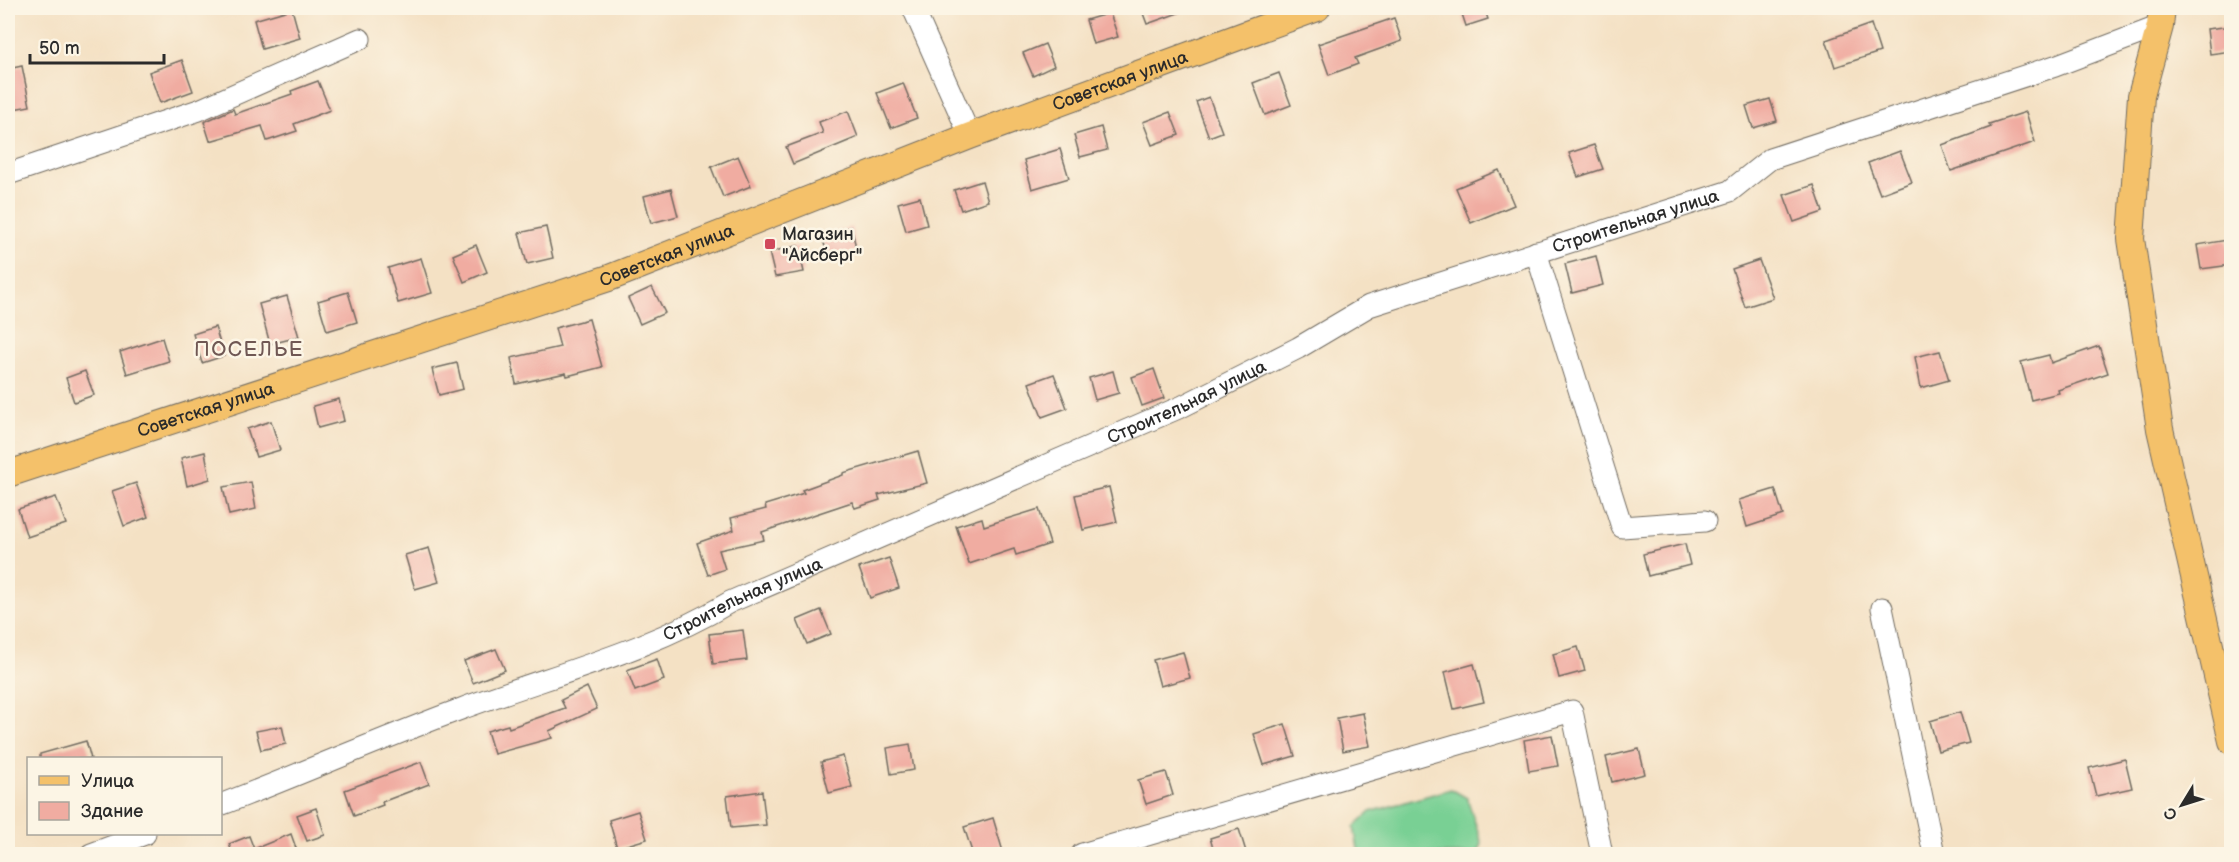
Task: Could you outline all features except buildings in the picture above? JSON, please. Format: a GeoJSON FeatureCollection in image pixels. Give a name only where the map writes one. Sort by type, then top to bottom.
{"type":"FeatureCollection","features":[{"type":"Feature","properties":{"kind":"main road","name":"Советская улица"},"geometry":{"type":"LineString","coordinates":[[8,474],[609,278],[970,136],[1317,8]]}},
{"type":"Feature","properties":{"kind":"main road"},"geometry":{"type":"LineString","coordinates":[[2161,17],[2142,96],[2131,239],[2160,429],[2232,741]]}},
{"type":"Feature","properties":{"kind":"street"},"geometry":{"type":"LineString","coordinates":[[914,8],[970,136]]}},
{"type":"Feature","properties":{"kind":"street","name":"Строительная улица"},"geometry":{"type":"LineString","coordinates":[[222,804],[461,709],[609,658],[703,619],[730,602],[1183,406],[1298,348],[1369,306],[1731,191],[1770,159],[2055,66],[2161,17]]}},
{"type":"Feature","properties":{"kind":"street"},"geometry":{"type":"LineString","coordinates":[[8,174],[199,110],[360,39]]}},
{"type":"Feature","properties":{"kind":"street"},"geometry":{"type":"LineString","coordinates":[[1536,252],[1622,527],[1706,521]]}},
{"type":"Feature","properties":{"kind":"street"},"geometry":{"type":"LineString","coordinates":[[1882,608],[1934,855]]}},
{"type":"Feature","properties":{"kind":"street"},"geometry":{"type":"LineString","coordinates":[[1082,855],[1572,711],[1602,855]]}},
{"type":"Feature","properties":{"kind":"street"},"geometry":{"type":"LineString","coordinates":[[91,855],[142,835]]}},
{"type":"Feature","properties":{"kind":"green space"},"geometry":{"type":"Polygon","coordinates":[[[1451,789],[1467,798],[1482,844],[1477,854],[1359,854],[1354,827],[1370,812],[1451,789]]]}},
{"type":"Feature","properties":{"kind":"place","name":"Магазин \"Айсберг\""},"geometry":{"type":"Point","coordinates":[770,244]}},
{"type":"Feature","properties":{"kind":"district","name":"ПОСЕЛЬЕ"},"geometry":{"type":"Point","coordinates":[249,349]}}]}
